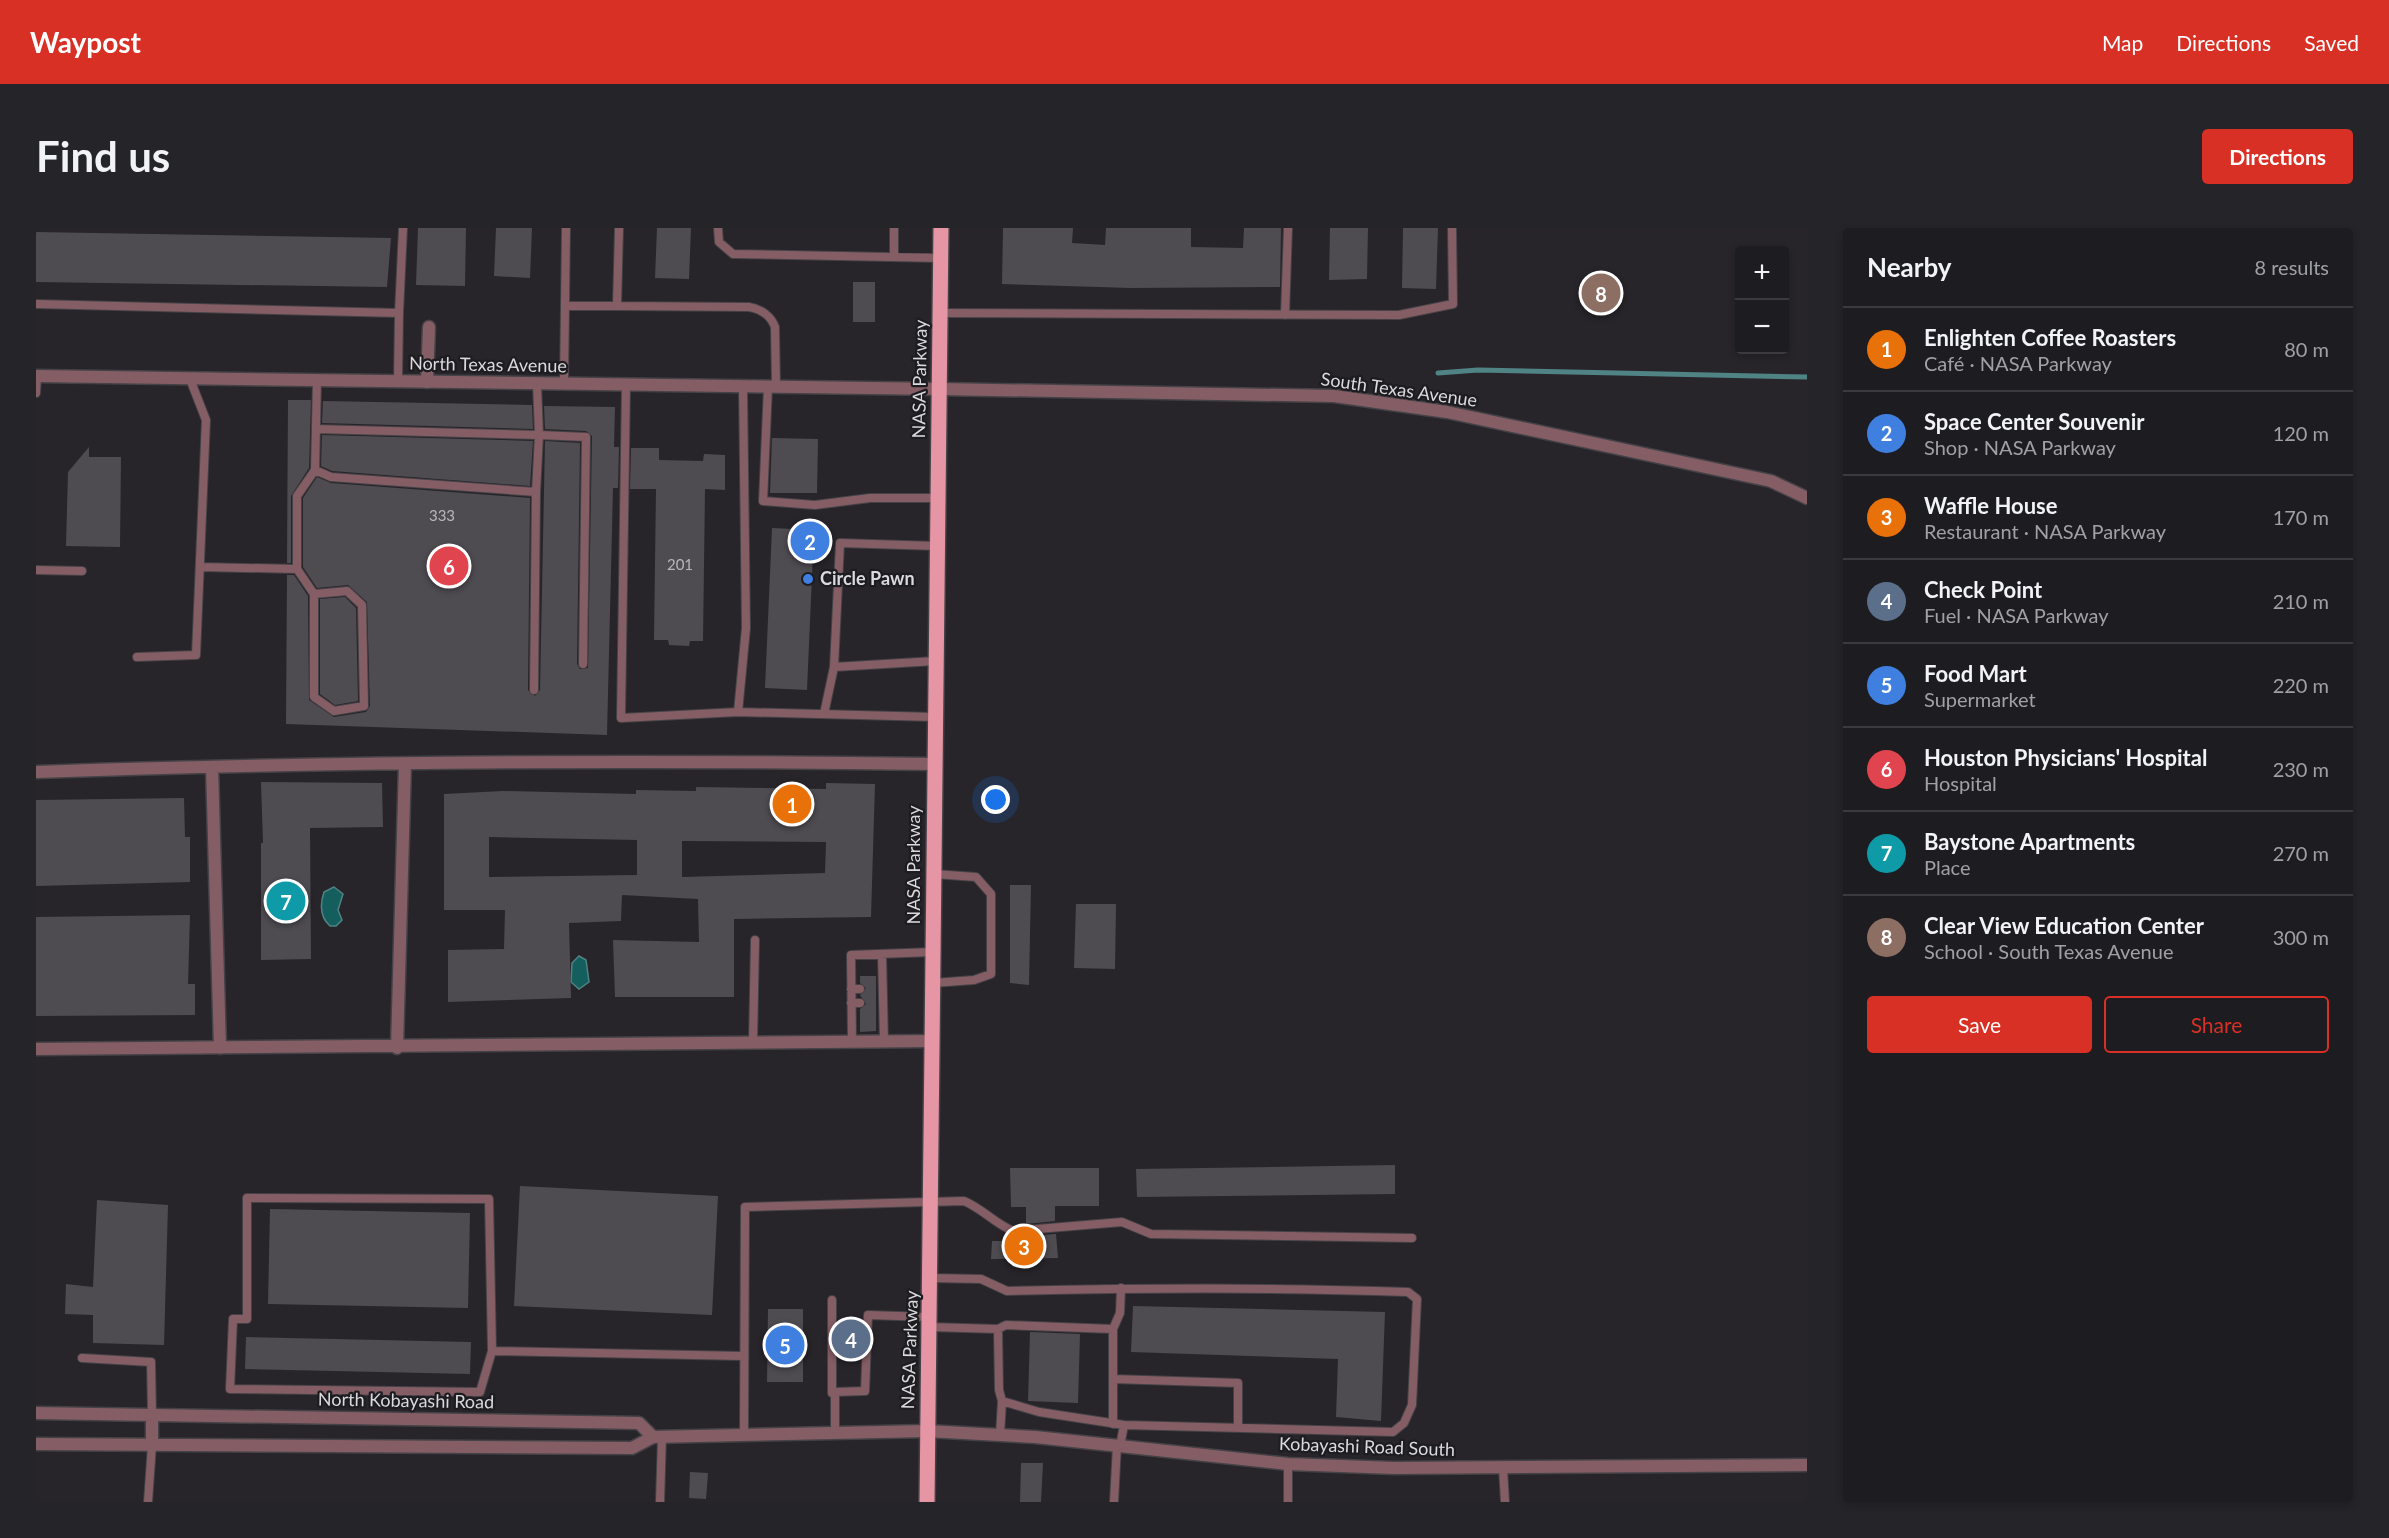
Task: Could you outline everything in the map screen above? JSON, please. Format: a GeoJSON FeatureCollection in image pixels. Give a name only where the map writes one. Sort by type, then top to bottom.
{"type":"FeatureCollection","features":[{"type":"Feature","properties":{"kind":"main road","name":"NASA Parkway"},"geometry":{"type":"LineString","coordinates":[[927,1502],[941,228]]}},
{"type":"Feature","properties":{"kind":"street"},"geometry":{"type":"LineString","coordinates":[[427,382],[429,327]]}},
{"type":"Feature","properties":{"kind":"street","name":"North Texas Avenue"},"geometry":{"type":"LineString","coordinates":[[36,376],[940,389]]}},
{"type":"Feature","properties":{"kind":"street","name":"South Texas Avenue"},"geometry":{"type":"LineString","coordinates":[[940,389],[1334,396],[1447,412],[1749,476],[1771,481],[1807,498]]}},
{"type":"Feature","properties":{"kind":"street"},"geometry":{"type":"LineString","coordinates":[[36,772],[673,760],[934,764]]}},
{"type":"Feature","properties":{"kind":"street"},"geometry":{"type":"LineString","coordinates":[[397,1048],[405,764]]}},
{"type":"Feature","properties":{"kind":"street"},"geometry":{"type":"LineString","coordinates":[[212,767],[220,1048]]}},
{"type":"Feature","properties":{"kind":"street"},"geometry":{"type":"LineString","coordinates":[[36,1049],[397,1048],[933,1041]]}},
{"type":"Feature","properties":{"kind":"street","name":"North Kobayashi Road"},"geometry":{"type":"LineString","coordinates":[[36,1413],[639,1423],[657,1436]]}},
{"type":"Feature","properties":{"kind":"street"},"geometry":{"type":"LineString","coordinates":[[152,1415],[152,1445]]}},
{"type":"Feature","properties":{"kind":"street"},"geometry":{"type":"LineString","coordinates":[[36,1444],[632,1448],[657,1436],[927,1431]]}},
{"type":"Feature","properties":{"kind":"street","name":"Kobayashi Road South"},"geometry":{"type":"LineString","coordinates":[[927,1431],[1118,1445],[1288,1464],[1503,1468],[1807,1465]]}},
{"type":"Feature","properties":{"kind":"lane"},"geometry":{"type":"LineString","coordinates":[[398,381],[403,228]]}},
{"type":"Feature","properties":{"kind":"lane"},"geometry":{"type":"LineString","coordinates":[[564,384],[566,228]]}},
{"type":"Feature","properties":{"kind":"lane"},"geometry":{"type":"LineString","coordinates":[[617,306],[619,228]]}},
{"type":"Feature","properties":{"kind":"lane"},"geometry":{"type":"LineString","coordinates":[[718,228],[719,242],[733,254],[941,258]]}},
{"type":"Feature","properties":{"kind":"lane"},"geometry":{"type":"LineString","coordinates":[[894,228],[894,257]]}},
{"type":"Feature","properties":{"kind":"lane"},"geometry":{"type":"LineString","coordinates":[[1285,315],[1288,228]]}},
{"type":"Feature","properties":{"kind":"lane"},"geometry":{"type":"LineString","coordinates":[[940,313],[1399,315],[1453,304],[1452,228]]}},
{"type":"Feature","properties":{"kind":"lane"},"geometry":{"type":"LineString","coordinates":[[36,304],[399,313]]}},
{"type":"Feature","properties":{"kind":"lane"},"geometry":{"type":"LineString","coordinates":[[565,306],[749,307],[761,311],[773,321],[775,327],[763,501],[816,505],[870,498],[938,498]]}},
{"type":"Feature","properties":{"kind":"lane"},"geometry":{"type":"LineString","coordinates":[[36,376],[36,393]]}},
{"type":"Feature","properties":{"kind":"lane"},"geometry":{"type":"LineString","coordinates":[[137,657],[196,655],[206,420],[190,378]]}},
{"type":"Feature","properties":{"kind":"lane"},"geometry":{"type":"LineString","coordinates":[[314,594],[347,591],[362,605],[364,706],[334,711],[314,697],[314,594],[297,569],[297,495],[315,470],[317,380]]}},
{"type":"Feature","properties":{"kind":"lane"},"geometry":{"type":"LineString","coordinates":[[534,690],[536,492],[539,435],[537,384]]}},
{"type":"Feature","properties":{"kind":"lane"},"geometry":{"type":"LineString","coordinates":[[626,385],[621,718],[738,712],[934,717]]}},
{"type":"Feature","properties":{"kind":"lane"},"geometry":{"type":"LineString","coordinates":[[738,712],[746,628],[743,387]]}},
{"type":"Feature","properties":{"kind":"lane"},"geometry":{"type":"LineString","coordinates":[[316,429],[586,437],[583,664]]}},
{"type":"Feature","properties":{"kind":"lane"},"geometry":{"type":"LineString","coordinates":[[315,470],[331,477],[536,492]]}},
{"type":"Feature","properties":{"kind":"lane"},"geometry":{"type":"LineString","coordinates":[[824,714],[834,667],[840,543],[937,546]]}},
{"type":"Feature","properties":{"kind":"lane"},"geometry":{"type":"LineString","coordinates":[[200,567],[297,569]]}},
{"type":"Feature","properties":{"kind":"lane"},"geometry":{"type":"LineString","coordinates":[[36,570],[82,571]]}},
{"type":"Feature","properties":{"kind":"lane"},"geometry":{"type":"LineString","coordinates":[[834,667],[935,661]]}},
{"type":"Feature","properties":{"kind":"lane"},"geometry":{"type":"LineString","coordinates":[[933,983],[974,980],[991,974],[993,914],[991,894],[976,877],[934,874]]}},
{"type":"Feature","properties":{"kind":"lane"},"geometry":{"type":"LineString","coordinates":[[753,1043],[755,940]]}},
{"type":"Feature","properties":{"kind":"lane"},"geometry":{"type":"LineString","coordinates":[[852,1042],[856,1023],[856,1003],[851,989],[851,955],[933,952]]}},
{"type":"Feature","properties":{"kind":"lane"},"geometry":{"type":"LineString","coordinates":[[882,954],[879,1003],[884,1042]]}},
{"type":"Feature","properties":{"kind":"lane"},"geometry":{"type":"LineString","coordinates":[[851,989],[860,989]]}},
{"type":"Feature","properties":{"kind":"lane"},"geometry":{"type":"LineString","coordinates":[[247,1198],[489,1199],[492,1351],[480,1392],[230,1389],[233,1318],[247,1319],[247,1198]]}},
{"type":"Feature","properties":{"kind":"lane"},"geometry":{"type":"LineString","coordinates":[[744,1435],[745,1207],[932,1204],[964,1201],[980,1208],[997,1224],[1013,1231],[1122,1222],[1151,1234],[1412,1238]]}},
{"type":"Feature","properties":{"kind":"lane"},"geometry":{"type":"LineString","coordinates":[[931,1278],[981,1279],[1007,1291],[1121,1288],[1408,1292],[1417,1299],[1412,1405],[1404,1423],[1393,1432],[1124,1425],[1039,1412],[1002,1401]]}},
{"type":"Feature","properties":{"kind":"lane"},"geometry":{"type":"LineString","coordinates":[[1113,1424],[1113,1329],[1120,1313],[1121,1288]]}},
{"type":"Feature","properties":{"kind":"lane"},"geometry":{"type":"LineString","coordinates":[[832,1300],[832,1393],[865,1392],[868,1315],[998,1329],[1006,1325],[1113,1329]]}},
{"type":"Feature","properties":{"kind":"lane"},"geometry":{"type":"LineString","coordinates":[[998,1329],[999,1390],[1002,1401],[1000,1435]]}},
{"type":"Feature","properties":{"kind":"lane"},"geometry":{"type":"LineString","coordinates":[[492,1351],[743,1356]]}},
{"type":"Feature","properties":{"kind":"lane"},"geometry":{"type":"LineString","coordinates":[[82,1358],[151,1362],[152,1415]]}},
{"type":"Feature","properties":{"kind":"lane"},"geometry":{"type":"LineString","coordinates":[[1113,1379],[1238,1383],[1238,1428]]}},
{"type":"Feature","properties":{"kind":"lane"},"geometry":{"type":"LineString","coordinates":[[835,1392],[835,1433]]}},
{"type":"Feature","properties":{"kind":"lane"},"geometry":{"type":"LineString","coordinates":[[1114,1502],[1118,1445],[1124,1425]]}},
{"type":"Feature","properties":{"kind":"lane"},"geometry":{"type":"LineString","coordinates":[[657,1436],[660,1502]]}},
{"type":"Feature","properties":{"kind":"lane"},"geometry":{"type":"LineString","coordinates":[[148,1502],[152,1445]]}},
{"type":"Feature","properties":{"kind":"lane"},"geometry":{"type":"LineString","coordinates":[[1288,1464],[1288,1502]]}},
{"type":"Feature","properties":{"kind":"lane"},"geometry":{"type":"LineString","coordinates":[[1503,1468],[1505,1502]]}},
{"type":"Feature","properties":{"kind":"water"},"geometry":{"type":"Polygon","coordinates":[[[334,887],[343,894],[338,910],[342,920],[336,926],[330,926],[323,914],[322,901],[324,892],[334,887]]]}},
{"type":"Feature","properties":{"kind":"water"},"geometry":{"type":"Polygon","coordinates":[[[579,956],[586,960],[589,982],[579,989],[571,982],[572,963],[579,956]]]}},
{"type":"Feature","properties":{"kind":"building"},"geometry":{"type":"Polygon","coordinates":[[[418,228],[466,228],[465,286],[416,285],[418,228]]]}},
{"type":"Feature","properties":{"kind":"building"},"geometry":{"type":"Polygon","coordinates":[[[496,228],[532,228],[530,278],[494,276],[496,228]]]}},
{"type":"Feature","properties":{"kind":"building"},"geometry":{"type":"Polygon","coordinates":[[[657,228],[691,228],[689,279],[655,278],[657,228]]]}},
{"type":"Feature","properties":{"kind":"building"},"geometry":{"type":"Polygon","coordinates":[[[1003,228],[1073,228],[1072,243],[1105,245],[1106,228],[1191,228],[1191,247],[1243,248],[1244,228],[1281,228],[1280,287],[1131,288],[1002,284],[1003,228]]]}},
{"type":"Feature","properties":{"kind":"building"},"geometry":{"type":"Polygon","coordinates":[[[1330,228],[1368,228],[1367,279],[1329,280],[1330,228]]]}},
{"type":"Feature","properties":{"kind":"building"},"geometry":{"type":"Polygon","coordinates":[[[1403,228],[1438,228],[1436,289],[1402,288],[1403,228]]]}},
{"type":"Feature","properties":{"kind":"building"},"geometry":{"type":"Polygon","coordinates":[[[36,232],[391,238],[387,287],[36,282],[36,232]]]}},
{"type":"Feature","properties":{"kind":"building"},"geometry":{"type":"Polygon","coordinates":[[[853,282],[875,282],[875,322],[853,322],[853,282]]]}},
{"type":"Feature","properties":{"kind":"building"},"geometry":{"type":"Polygon","coordinates":[[[288,400],[311,400],[309,468],[291,496],[291,563],[287,563],[288,400]]]}},
{"type":"Feature","properties":{"kind":"building"},"geometry":{"type":"Polygon","coordinates":[[[323,401],[532,405],[533,429],[322,423],[323,401]]]}},
{"type":"Feature","properties":{"kind":"building"},"geometry":{"type":"Polygon","coordinates":[[[544,406],[615,407],[614,447],[619,447],[618,488],[613,488],[607,735],[286,724],[287,575],[294,575],[308,596],[309,700],[334,717],[366,712],[370,706],[367,602],[348,585],[317,588],[303,567],[303,498],[317,477],[331,483],[530,498],[528,690],[535,696],[540,690],[545,441],[580,443],[577,664],[580,669],[588,668],[592,436],[586,431],[545,429],[544,406]]]}},
{"type":"Feature","properties":{"kind":"building"},"geometry":{"type":"Polygon","coordinates":[[[322,435],[533,441],[530,486],[332,471],[321,466],[322,435]]]}},
{"type":"Feature","properties":{"kind":"building"},"geometry":{"type":"Polygon","coordinates":[[[772,438],[818,439],[817,493],[770,493],[772,438]]]}},
{"type":"Feature","properties":{"kind":"building"},"geometry":{"type":"Polygon","coordinates":[[[89,447],[89,457],[121,457],[120,547],[66,546],[68,472],[89,447]]]}},
{"type":"Feature","properties":{"kind":"building"},"geometry":{"type":"Polygon","coordinates":[[[631,448],[659,448],[659,460],[703,461],[704,454],[725,455],[725,490],[705,489],[703,641],[690,641],[689,646],[669,645],[668,640],[654,640],[656,489],[630,489],[631,448]]]}},
{"type":"Feature","properties":{"kind":"building"},"geometry":{"type":"Polygon","coordinates":[[[772,528],[814,530],[807,690],[765,688],[772,528]]]}},
{"type":"Feature","properties":{"kind":"building"},"geometry":{"type":"Polygon","coordinates":[[[345,597],[356,608],[358,701],[335,705],[320,694],[320,599],[345,597]]]}},
{"type":"Feature","properties":{"kind":"building"},"geometry":{"type":"Polygon","coordinates":[[[261,782],[382,783],[383,827],[310,828],[311,959],[261,960],[261,843],[263,843],[261,782]]]}},
{"type":"Feature","properties":{"kind":"building"},"geometry":{"type":"Polygon","coordinates":[[[826,783],[875,784],[871,917],[734,919],[734,997],[615,997],[613,940],[699,942],[698,899],[622,895],[621,921],[569,923],[571,998],[448,1002],[448,950],[504,949],[505,910],[444,910],[444,794],[503,791],[636,794],[636,790],[696,791],[696,787],[826,789],[826,783]],[[489,837],[489,877],[637,875],[637,840],[489,837]],[[682,841],[682,877],[825,873],[826,842],[682,841]]]}},
{"type":"Feature","properties":{"kind":"building"},"geometry":{"type":"Polygon","coordinates":[[[184,798],[185,837],[190,837],[190,882],[36,886],[36,800],[184,798]]]}},
{"type":"Feature","properties":{"kind":"building"},"geometry":{"type":"Polygon","coordinates":[[[1010,885],[1031,885],[1029,985],[1010,983],[1010,885]]]}},
{"type":"Feature","properties":{"kind":"building"},"geometry":{"type":"Polygon","coordinates":[[[1076,904],[1116,904],[1115,969],[1074,968],[1076,904]]]}},
{"type":"Feature","properties":{"kind":"building"},"geometry":{"type":"Polygon","coordinates":[[[190,915],[188,984],[195,984],[195,1015],[36,1016],[36,917],[190,915]]]}},
{"type":"Feature","properties":{"kind":"building"},"geometry":{"type":"Polygon","coordinates":[[[860,976],[876,976],[876,1031],[860,1032],[860,1009],[866,1004],[860,995],[866,988],[860,983],[860,976]]]}},
{"type":"Feature","properties":{"kind":"building"},"geometry":{"type":"Polygon","coordinates":[[[1395,1165],[1395,1194],[1137,1197],[1136,1169],[1395,1165]]]}},
{"type":"Feature","properties":{"kind":"building"},"geometry":{"type":"Polygon","coordinates":[[[1010,1168],[1099,1168],[1099,1206],[1055,1206],[1055,1221],[1026,1224],[1026,1207],[1011,1207],[1010,1168]]]}},
{"type":"Feature","properties":{"kind":"building"},"geometry":{"type":"Polygon","coordinates":[[[520,1186],[718,1196],[712,1315],[514,1306],[520,1186]]]}},
{"type":"Feature","properties":{"kind":"building"},"geometry":{"type":"Polygon","coordinates":[[[97,1200],[168,1205],[164,1345],[93,1343],[93,1315],[65,1314],[66,1284],[93,1287],[97,1200]]]}},
{"type":"Feature","properties":{"kind":"building"},"geometry":{"type":"Polygon","coordinates":[[[270,1209],[470,1213],[468,1308],[268,1304],[270,1209]]]}},
{"type":"Feature","properties":{"kind":"building"},"geometry":{"type":"Polygon","coordinates":[[[1056,1234],[1058,1258],[991,1259],[992,1241],[1027,1241],[1027,1236],[1056,1234]]]}},
{"type":"Feature","properties":{"kind":"building"},"geometry":{"type":"Polygon","coordinates":[[[1133,1306],[1385,1312],[1381,1421],[1336,1417],[1338,1359],[1131,1352],[1133,1306]]]}},
{"type":"Feature","properties":{"kind":"building"},"geometry":{"type":"Polygon","coordinates":[[[768,1309],[803,1309],[803,1382],[767,1382],[768,1309]]]}},
{"type":"Feature","properties":{"kind":"building"},"geometry":{"type":"Polygon","coordinates":[[[1030,1332],[1080,1334],[1078,1403],[1028,1401],[1030,1332]]]}},
{"type":"Feature","properties":{"kind":"building"},"geometry":{"type":"Polygon","coordinates":[[[246,1337],[471,1342],[470,1374],[245,1369],[246,1337]]]}},
{"type":"Feature","properties":{"kind":"building"},"geometry":{"type":"Polygon","coordinates":[[[1021,1463],[1043,1463],[1041,1502],[1020,1502],[1021,1463]]]}},
{"type":"Feature","properties":{"kind":"building"},"geometry":{"type":"Polygon","coordinates":[[[690,1472],[708,1473],[706,1499],[689,1498],[690,1472]]]}},
{"type":"Feature","properties":{"kind":"waterway"},"geometry":{"type":"LineString","coordinates":[[1438,373],[1478,370],[1807,377]]}},
{"type":"Feature","properties":{"kind":"place","name":"Clear View Education Center"},"geometry":{"type":"Point","coordinates":[1601,293]}},
{"type":"Feature","properties":{"kind":"place","name":"Space Center Souvenir"},"geometry":{"type":"Point","coordinates":[810,541]}},
{"type":"Feature","properties":{"kind":"place","name":"Houston Physicians' Hospital"},"geometry":{"type":"Point","coordinates":[449,566]}},
{"type":"Feature","properties":{"kind":"place","name":"Circle Pawn"},"geometry":{"type":"Point","coordinates":[808,579]}},
{"type":"Feature","properties":{"kind":"place","name":"Enlighten Coffee Roasters"},"geometry":{"type":"Point","coordinates":[792,804]}},
{"type":"Feature","properties":{"kind":"place","name":"Baystone Apartments"},"geometry":{"type":"Point","coordinates":[286,901]}},
{"type":"Feature","properties":{"kind":"place","name":"Waffle House"},"geometry":{"type":"Point","coordinates":[1024,1246]}},
{"type":"Feature","properties":{"kind":"place","name":"Check Point"},"geometry":{"type":"Point","coordinates":[851,1339]}},
{"type":"Feature","properties":{"kind":"place","name":"Food Mart"},"geometry":{"type":"Point","coordinates":[785,1345]}}]}
